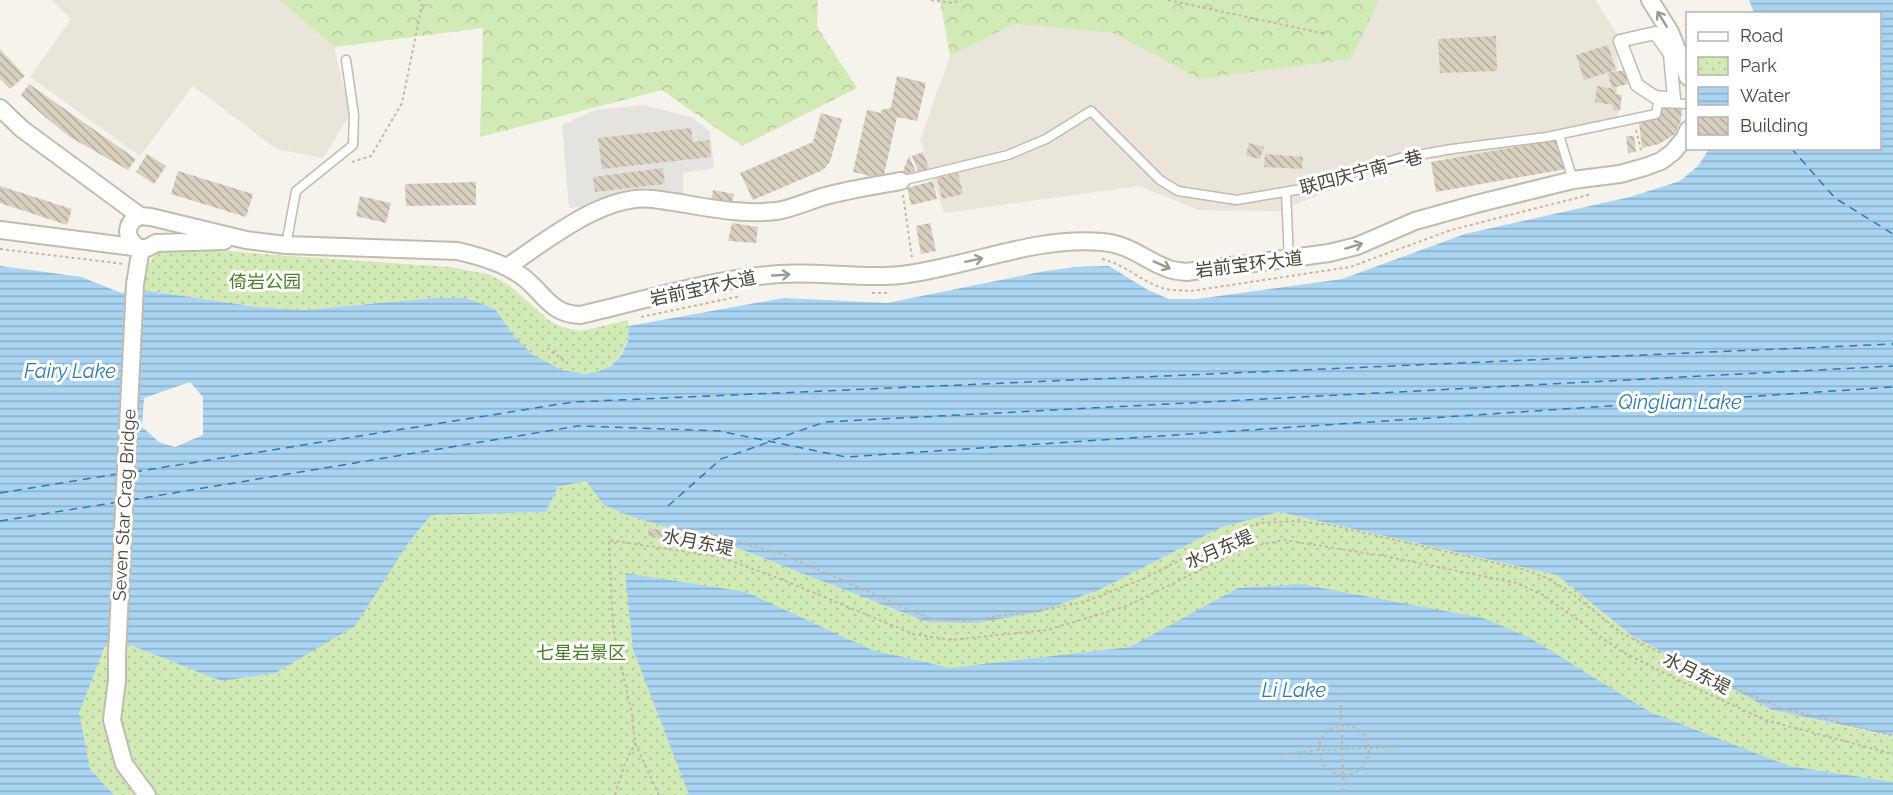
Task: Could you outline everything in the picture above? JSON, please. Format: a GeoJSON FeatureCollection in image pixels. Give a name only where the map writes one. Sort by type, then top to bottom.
{"type":"FeatureCollection","features":[{"type":"Feature","properties":{"kind":"street"},"geometry":{"type":"LineString","coordinates":[[1650,0],[1670,32],[1686,72]]}},
{"type":"Feature","properties":{"kind":"street"},"geometry":{"type":"LineString","coordinates":[[1654,33],[1670,54],[1674,99],[1655,97],[1637,85],[1620,41],[1654,33]]}},
{"type":"Feature","properties":{"kind":"street"},"geometry":{"type":"LineString","coordinates":[[0,108],[22,129],[146,216],[158,224],[159,239],[145,246],[132,242],[128,232],[131,222],[146,216],[246,240],[286,245],[457,251],[507,267],[575,221],[620,201],[651,199],[710,210],[779,211],[830,194],[901,181]]}},
{"type":"Feature","properties":{"kind":"street","name":"岩前宝环大道"},"geometry":{"type":"LineString","coordinates":[[507,267],[529,282],[557,310],[568,315],[580,315],[736,279],[782,274],[878,276],[914,272],[1048,244],[1089,241],[1119,244],[1170,269],[1186,272],[1329,253],[1357,246],[1415,221],[1573,180],[1620,174],[1661,161],[1673,152],[1686,134]]}},
{"type":"Feature","properties":{"kind":"street"},"geometry":{"type":"LineString","coordinates":[[0,230],[145,246],[246,240]]}},
{"type":"Feature","properties":{"kind":"street","name":"Seven Star Crag Bridge"},"geometry":{"type":"LineString","coordinates":[[145,246],[135,284],[117,680],[112,720],[124,764],[147,795]]}},
{"type":"Feature","properties":{"kind":"lane"},"geometry":{"type":"LineString","coordinates":[[286,245],[296,191],[353,145],[354,116],[346,60]]}},
{"type":"Feature","properties":{"kind":"lane","name":"联四庆宁南一巷"},"geometry":{"type":"LineString","coordinates":[[901,181],[1008,155],[1046,139],[1091,111],[1160,180],[1178,191],[1237,200],[1325,185],[1363,169],[1400,158],[1559,135],[1656,114],[1658,103],[1686,104]]}},
{"type":"Feature","properties":{"kind":"lane"},"geometry":{"type":"LineString","coordinates":[[1559,135],[1573,180]]}},
{"type":"Feature","properties":{"kind":"lane"},"geometry":{"type":"LineString","coordinates":[[1286,192],[1289,259]]}},
{"type":"Feature","properties":{"kind":"path"},"geometry":{"type":"LineString","coordinates":[[353,145],[352,163],[371,156],[402,103],[422,5],[419,0]]}},
{"type":"Feature","properties":{"kind":"path"},"geometry":{"type":"LineString","coordinates":[[931,0],[952,3],[961,0]]}},
{"type":"Feature","properties":{"kind":"path"},"geometry":{"type":"LineString","coordinates":[[1168,0],[1326,34]]}},
{"type":"Feature","properties":{"kind":"path"},"geometry":{"type":"LineString","coordinates":[[1634,118],[1645,167]]}},
{"type":"Feature","properties":{"kind":"path"},"geometry":{"type":"LineString","coordinates":[[901,181],[914,272]]}},
{"type":"Feature","properties":{"kind":"path"},"geometry":{"type":"LineString","coordinates":[[0,249],[139,266]]}},
{"type":"Feature","properties":{"kind":"path"},"geometry":{"type":"LineString","coordinates":[[547,348],[567,363]]}},
{"type":"Feature","properties":{"kind":"path"},"geometry":{"type":"LineString","coordinates":[[709,532],[782,554],[931,619],[966,621],[1084,602],[1143,579],[1221,539],[1258,523],[1296,521],[1330,525],[1522,569],[1545,577],[1566,589],[1623,634],[1714,679],[1781,708],[1893,736]]}},
{"type":"Feature","properties":{"kind":"path","name":"水月东堤"},"geometry":{"type":"LineString","coordinates":[[635,743],[632,715],[613,628],[609,540],[721,557],[913,634],[951,640],[1047,630],[1127,606],[1245,549],[1284,540],[1384,556],[1517,583],[1545,596],[1619,650],[1765,720],[1893,754]]}},
{"type":"Feature","properties":{"kind":"path"},"geometry":{"type":"LineString","coordinates":[[1340,693],[1344,795]]}},
{"type":"Feature","properties":{"kind":"path"},"geometry":{"type":"LineString","coordinates":[[1342,725],[1350,725],[1364,734],[1369,749],[1365,765],[1359,771],[1343,776],[1329,771],[1320,758],[1318,750],[1319,743],[1328,730],[1342,725]]}},
{"type":"Feature","properties":{"kind":"path"},"geometry":{"type":"LineString","coordinates":[[615,795],[624,766],[635,743]]}},
{"type":"Feature","properties":{"kind":"path"},"geometry":{"type":"LineString","coordinates":[[635,743],[659,795]]}},
{"type":"Feature","properties":{"kind":"path"},"geometry":{"type":"LineString","coordinates":[[1286,754],[1318,750],[1398,747]]}},
{"type":"Feature","properties":{"kind":"shaded area"},"geometry":{"type":"Polygon","coordinates":[[[51,0],[279,0],[334,47],[350,114],[323,158],[276,149],[193,86],[140,156],[30,77],[71,19],[51,0]]]}},
{"type":"Feature","properties":{"kind":"shaded area"},"geometry":{"type":"Polygon","coordinates":[[[1379,0],[1595,0],[1617,34],[1618,125],[1484,155],[1399,162],[1280,211],[1198,210],[1139,186],[944,213],[920,140],[950,56],[1014,24],[1113,33],[1199,79],[1350,59],[1379,0]]]}},
{"type":"Feature","properties":{"kind":"shaded area"},"geometry":{"type":"Polygon","coordinates":[[[643,105],[691,117],[710,131],[714,168],[683,173],[683,196],[569,208],[562,125],[595,110],[643,105]]]}},
{"type":"Feature","properties":{"kind":"green space"},"geometry":{"type":"Polygon","coordinates":[[[279,0],[818,0],[817,27],[857,88],[742,146],[662,90],[480,137],[483,28],[334,47],[279,0]]]}},
{"type":"Feature","properties":{"kind":"green space"},"geometry":{"type":"Polygon","coordinates":[[[940,0],[1379,0],[1351,59],[1199,79],[1113,33],[1014,24],[950,56],[940,0]]]}},
{"type":"Feature","properties":{"kind":"green space","name":"七星岩景区"},"geometry":{"type":"Polygon","coordinates":[[[182,246],[260,254],[450,267],[491,275],[510,286],[550,321],[562,327],[581,331],[628,320],[629,325],[627,341],[617,359],[605,369],[592,373],[578,373],[563,370],[535,356],[513,336],[495,309],[432,298],[305,310],[257,307],[142,290],[128,644],[221,681],[407,545],[431,515],[546,512],[558,487],[586,481],[630,516],[740,549],[927,622],[1103,588],[1222,527],[1279,512],[1557,575],[1631,635],[1772,710],[1893,737],[1893,795],[0,795],[0,266],[81,277],[121,293],[142,289],[152,258],[163,251],[182,246]]]}},
{"type":"Feature","properties":{"kind":"water","name":"Qinglian Lake"},"geometry":{"type":"Polygon","coordinates":[[[1749,0],[1893,0],[1893,736],[1772,710],[1631,635],[1557,575],[1279,512],[1222,527],[1103,588],[1040,612],[977,623],[927,622],[740,549],[630,516],[604,505],[586,481],[558,487],[546,512],[431,515],[407,545],[355,626],[275,673],[221,681],[128,644],[106,643],[79,713],[90,769],[114,795],[0,795],[0,266],[81,277],[121,293],[142,290],[257,307],[305,310],[432,298],[465,298],[495,309],[514,336],[533,355],[562,370],[585,374],[600,371],[612,365],[622,354],[628,341],[629,326],[784,298],[887,303],[1074,267],[1109,266],[1148,290],[1169,299],[1197,299],[1342,279],[1465,234],[1630,197],[1680,181],[1698,166],[1708,150],[1881,150],[1881,12],[1754,12],[1749,0]],[[190,382],[144,398],[142,427],[159,442],[175,447],[203,435],[203,397],[190,382]]]}},
{"type":"Feature","properties":{"kind":"water","name":"Li Lake"},"geometry":{"type":"Polygon","coordinates":[[[625,573],[746,592],[872,650],[950,668],[1130,647],[1238,588],[1300,584],[1483,618],[1530,638],[1650,712],[1789,766],[1893,782],[1893,795],[689,795],[633,649],[625,573]]]}},
{"type":"Feature","properties":{"kind":"building"},"geometry":{"type":"Polygon","coordinates":[[[1496,36],[1497,71],[1440,73],[1438,39],[1496,36]]]}},
{"type":"Feature","properties":{"kind":"building"},"geometry":{"type":"Polygon","coordinates":[[[1608,45],[1616,70],[1584,80],[1576,55],[1608,45]]]}},
{"type":"Feature","properties":{"kind":"building"},"geometry":{"type":"Polygon","coordinates":[[[0,49],[25,76],[10,89],[0,79],[0,49]]]}},
{"type":"Feature","properties":{"kind":"building"},"geometry":{"type":"Polygon","coordinates":[[[1625,70],[1628,84],[1612,88],[1608,73],[1625,70]]]}},
{"type":"Feature","properties":{"kind":"building"},"geometry":{"type":"Polygon","coordinates":[[[897,76],[926,83],[917,121],[897,117],[883,179],[853,172],[867,110],[881,113],[881,110],[891,108],[897,76]]]}},
{"type":"Feature","properties":{"kind":"building"},"geometry":{"type":"Polygon","coordinates":[[[29,84],[136,159],[128,170],[70,137],[45,117],[21,95],[29,84]]]}},
{"type":"Feature","properties":{"kind":"building"},"geometry":{"type":"Polygon","coordinates":[[[1597,86],[1616,89],[1615,94],[1622,95],[1620,111],[1613,110],[1613,105],[1595,102],[1597,86]]]}},
{"type":"Feature","properties":{"kind":"building"},"geometry":{"type":"Polygon","coordinates":[[[1659,105],[1682,108],[1681,120],[1675,134],[1659,144],[1642,148],[1639,122],[1657,116],[1659,105]]]}},
{"type":"Feature","properties":{"kind":"building"},"geometry":{"type":"Polygon","coordinates":[[[821,113],[842,119],[830,162],[823,170],[753,200],[740,173],[813,142],[821,113]]]}},
{"type":"Feature","properties":{"kind":"building"},"geometry":{"type":"Polygon","coordinates":[[[691,128],[693,142],[709,140],[711,157],[602,169],[598,138],[691,128]]]}},
{"type":"Feature","properties":{"kind":"building"},"geometry":{"type":"Polygon","coordinates":[[[1626,136],[1634,136],[1636,152],[1628,153],[1626,136]]]}},
{"type":"Feature","properties":{"kind":"building"},"geometry":{"type":"Polygon","coordinates":[[[1560,139],[1566,169],[1436,192],[1431,162],[1560,139]]]}},
{"type":"Feature","properties":{"kind":"building"},"geometry":{"type":"Polygon","coordinates":[[[1249,143],[1264,147],[1260,159],[1246,156],[1249,143]]]}},
{"type":"Feature","properties":{"kind":"building"},"geometry":{"type":"Polygon","coordinates":[[[923,152],[930,170],[919,174],[912,156],[923,152]]]}},
{"type":"Feature","properties":{"kind":"building"},"geometry":{"type":"Polygon","coordinates":[[[147,154],[166,166],[154,184],[136,172],[147,154]]]}},
{"type":"Feature","properties":{"kind":"building"},"geometry":{"type":"Polygon","coordinates":[[[1265,154],[1303,157],[1302,169],[1264,167],[1265,154]]]}},
{"type":"Feature","properties":{"kind":"building"},"geometry":{"type":"Polygon","coordinates":[[[909,156],[916,172],[902,174],[909,156]]]}},
{"type":"Feature","properties":{"kind":"building"},"geometry":{"type":"Polygon","coordinates":[[[663,168],[665,184],[595,192],[593,177],[663,168]]]}},
{"type":"Feature","properties":{"kind":"building"},"geometry":{"type":"Polygon","coordinates":[[[178,171],[253,194],[246,217],[171,194],[178,171]]]}},
{"type":"Feature","properties":{"kind":"building"},"geometry":{"type":"Polygon","coordinates":[[[958,173],[963,194],[942,199],[937,178],[958,173]]]}},
{"type":"Feature","properties":{"kind":"building"},"geometry":{"type":"Polygon","coordinates":[[[933,181],[937,199],[911,205],[907,188],[933,181]]]}},
{"type":"Feature","properties":{"kind":"building"},"geometry":{"type":"Polygon","coordinates":[[[476,182],[476,205],[406,206],[405,184],[476,182]]]}},
{"type":"Feature","properties":{"kind":"building"},"geometry":{"type":"Polygon","coordinates":[[[0,186],[72,209],[67,225],[0,203],[0,186]]]}},
{"type":"Feature","properties":{"kind":"building"},"geometry":{"type":"Polygon","coordinates":[[[713,190],[734,194],[731,206],[711,202],[713,190]]]}},
{"type":"Feature","properties":{"kind":"building"},"geometry":{"type":"Polygon","coordinates":[[[360,196],[391,203],[386,223],[356,216],[360,196]]]}},
{"type":"Feature","properties":{"kind":"building"},"geometry":{"type":"Polygon","coordinates":[[[732,223],[758,227],[756,243],[728,241],[732,223]]]}},
{"type":"Feature","properties":{"kind":"building"},"geometry":{"type":"Polygon","coordinates":[[[930,223],[936,251],[921,254],[916,226],[930,223]]]}},
{"type":"Feature","properties":{"kind":"building"},"geometry":{"type":"Polygon","coordinates":[[[649,528],[680,534],[678,543],[648,536],[649,528]]]}},
{"type":"Feature","properties":{"kind":"ferry route"},"geometry":{"type":"LineString","coordinates":[[1793,150],[1835,198],[1893,234]]}},
{"type":"Feature","properties":{"kind":"ferry route"},"geometry":{"type":"LineString","coordinates":[[134,472],[573,402],[1893,344]]}},
{"type":"Feature","properties":{"kind":"ferry route"},"geometry":{"type":"LineString","coordinates":[[773,440],[825,422],[1893,366]]}},
{"type":"Feature","properties":{"kind":"ferry route"},"geometry":{"type":"LineString","coordinates":[[131,500],[578,426],[719,431],[846,457],[1893,387]]}},
{"type":"Feature","properties":{"kind":"ferry route"},"geometry":{"type":"LineString","coordinates":[[668,506],[721,459],[769,442]]}},
{"type":"Feature","properties":{"kind":"ferry route"},"geometry":{"type":"LineString","coordinates":[[0,493],[117,474]]}},
{"type":"Feature","properties":{"kind":"ferry route"},"geometry":{"type":"LineString","coordinates":[[0,521],[118,502]]}},
{"type":"Feature","properties":{"kind":"park label","name":"倚岩公园"},"geometry":{"type":"Point","coordinates":[265,281]}},
{"type":"Feature","properties":{"kind":"water label","name":"Fairy Lake"},"geometry":{"type":"Point","coordinates":[70,371]}}]}
